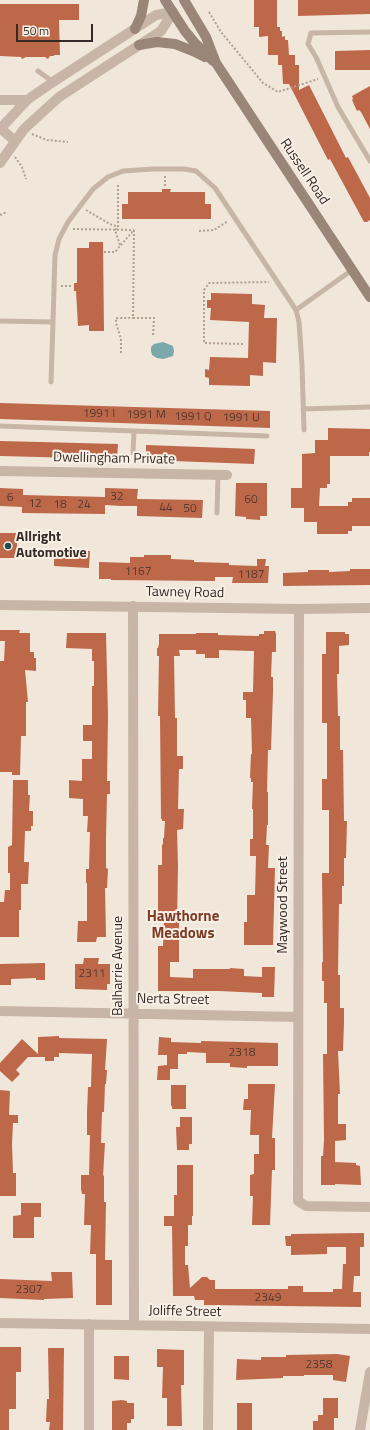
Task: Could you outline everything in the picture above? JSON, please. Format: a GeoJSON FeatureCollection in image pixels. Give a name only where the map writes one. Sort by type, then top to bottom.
{"type":"FeatureCollection","features":[{"type":"Feature","properties":{"kind":"main road"},"geometry":{"type":"LineString","coordinates":[[135,29],[141,16],[144,0]]}},
{"type":"Feature","properties":{"kind":"main road","name":"Russell Road"},"geometry":{"type":"LineString","coordinates":[[165,0],[194,42],[216,63]]}},
{"type":"Feature","properties":{"kind":"main road"},"geometry":{"type":"LineString","coordinates":[[173,12],[184,1]]}},
{"type":"Feature","properties":{"kind":"main road","name":"Russell Road"},"geometry":{"type":"LineString","coordinates":[[184,1],[206,37],[216,63],[370,297]]}},
{"type":"Feature","properties":{"kind":"main road"},"geometry":{"type":"LineString","coordinates":[[139,45],[157,42],[174,44],[193,51],[216,63]]}},
{"type":"Feature","properties":{"kind":"street"},"geometry":{"type":"LineString","coordinates":[[15,141],[0,129],[27,100],[156,14],[173,12]]}},
{"type":"Feature","properties":{"kind":"street"},"geometry":{"type":"LineString","coordinates":[[0,163],[24,129],[59,97],[161,31],[173,12]]}},
{"type":"Feature","properties":{"kind":"street"},"geometry":{"type":"LineString","coordinates":[[0,100],[27,100]]}},
{"type":"Feature","properties":{"kind":"street","name":"Dwellingham Private"},"geometry":{"type":"LineString","coordinates":[[0,471],[223,475]]}},
{"type":"Feature","properties":{"kind":"street","name":"Tawney Road"},"geometry":{"type":"LineString","coordinates":[[0,605],[299,609],[370,608]]}},
{"type":"Feature","properties":{"kind":"street","name":"Balharrie Avenue"},"geometry":{"type":"LineString","coordinates":[[133,606],[134,1325]]}},
{"type":"Feature","properties":{"kind":"street","name":"Maywood Street"},"geometry":{"type":"LineString","coordinates":[[299,609],[298,1201],[306,1206],[370,1207]]}},
{"type":"Feature","properties":{"kind":"street","name":"Nerta Street"},"geometry":{"type":"LineString","coordinates":[[0,1011],[298,1017]]}},
{"type":"Feature","properties":{"kind":"street","name":"Joliffe Street"},"geometry":{"type":"LineString","coordinates":[[0,1323],[370,1329]]}},
{"type":"Feature","properties":{"kind":"street"},"geometry":{"type":"LineString","coordinates":[[89,1324],[89,1430]]}},
{"type":"Feature","properties":{"kind":"street"},"geometry":{"type":"LineString","coordinates":[[208,1430],[209,1327]]}},
{"type":"Feature","properties":{"kind":"street"},"geometry":{"type":"LineString","coordinates":[[360,1430],[370,1372]]}},
{"type":"Feature","properties":{"kind":"lane"},"geometry":{"type":"LineString","coordinates":[[370,32],[311,33],[308,44],[316,57],[338,107],[370,161]]}},
{"type":"Feature","properties":{"kind":"lane"},"geometry":{"type":"LineString","coordinates":[[38,71],[54,82]]}},
{"type":"Feature","properties":{"kind":"lane"},"geometry":{"type":"LineString","coordinates":[[51,382],[55,255],[59,239],[64,229],[93,189],[108,177],[123,171],[165,169],[184,169],[196,171],[215,188],[296,310],[299,322],[301,349],[304,430]]}},
{"type":"Feature","properties":{"kind":"lane"},"geometry":{"type":"LineString","coordinates":[[296,310],[352,270]]}},
{"type":"Feature","properties":{"kind":"lane"},"geometry":{"type":"LineString","coordinates":[[0,321],[53,322]]}},
{"type":"Feature","properties":{"kind":"lane"},"geometry":{"type":"LineString","coordinates":[[303,409],[370,407]]}},
{"type":"Feature","properties":{"kind":"lane"},"geometry":{"type":"LineString","coordinates":[[0,426],[267,436]]}},
{"type":"Feature","properties":{"kind":"lane"},"geometry":{"type":"LineString","coordinates":[[133,453],[134,431]]}},
{"type":"Feature","properties":{"kind":"lane"},"geometry":{"type":"LineString","coordinates":[[217,513],[223,475]]}},
{"type":"Feature","properties":{"kind":"path"},"geometry":{"type":"LineString","coordinates":[[209,12],[221,32],[264,83],[278,92],[325,76]]}},
{"type":"Feature","properties":{"kind":"path"},"geometry":{"type":"LineString","coordinates":[[30,134],[47,140],[68,142]]}},
{"type":"Feature","properties":{"kind":"path"},"geometry":{"type":"LineString","coordinates":[[13,155],[22,167],[26,179]]}},
{"type":"Feature","properties":{"kind":"path"},"geometry":{"type":"LineString","coordinates":[[165,169],[165,187]]}},
{"type":"Feature","properties":{"kind":"path"},"geometry":{"type":"LineString","coordinates":[[115,230],[118,227],[118,185]]}},
{"type":"Feature","properties":{"kind":"path"},"geometry":{"type":"LineString","coordinates":[[80,206],[110,224],[118,227]]}},
{"type":"Feature","properties":{"kind":"path"},"geometry":{"type":"LineString","coordinates":[[0,215],[7,212]]}},
{"type":"Feature","properties":{"kind":"path"},"geometry":{"type":"LineString","coordinates":[[199,230],[214,230],[219,228],[234,216]]}},
{"type":"Feature","properties":{"kind":"path"},"geometry":{"type":"LineString","coordinates":[[64,229],[134,230]]}},
{"type":"Feature","properties":{"kind":"path"},"geometry":{"type":"LineString","coordinates":[[115,230],[120,245]]}},
{"type":"Feature","properties":{"kind":"path"},"geometry":{"type":"LineString","coordinates":[[104,252],[115,252],[134,230]]}},
{"type":"Feature","properties":{"kind":"path"},"geometry":{"type":"LineString","coordinates":[[133,318],[134,230]]}},
{"type":"Feature","properties":{"kind":"path"},"geometry":{"type":"LineString","coordinates":[[243,344],[204,343],[204,290],[209,283],[277,282]]}},
{"type":"Feature","properties":{"kind":"path"},"geometry":{"type":"LineString","coordinates":[[54,286],[72,286]]}},
{"type":"Feature","properties":{"kind":"path"},"geometry":{"type":"LineString","coordinates":[[121,353],[121,339],[116,318],[154,318],[153,336]]}},
{"type":"Feature","properties":{"kind":"water"},"geometry":{"type":"Polygon","coordinates":[[[163,342],[173,346],[173,356],[163,359],[152,355],[151,347],[154,344],[163,342]]]}},
{"type":"Feature","properties":{"kind":"building"},"geometry":{"type":"Polygon","coordinates":[[[254,0],[277,0],[277,27],[280,27],[280,31],[282,31],[282,37],[285,36],[285,40],[288,40],[289,55],[295,55],[295,65],[299,65],[299,90],[309,85],[346,158],[348,157],[370,198],[370,220],[367,222],[364,222],[330,159],[328,160],[289,84],[283,84],[282,65],[278,65],[278,55],[268,55],[268,36],[259,37],[259,27],[254,27],[254,0]]]}},
{"type":"Feature","properties":{"kind":"building"},"geometry":{"type":"Polygon","coordinates":[[[298,0],[370,0],[370,14],[298,16],[298,0]]]}},
{"type":"Feature","properties":{"kind":"building"},"geometry":{"type":"Polygon","coordinates":[[[0,4],[79,4],[79,20],[59,20],[60,55],[50,56],[48,59],[45,57],[26,57],[22,59],[21,57],[0,56],[0,4]]]}},
{"type":"Feature","properties":{"kind":"building"},"geometry":{"type":"Polygon","coordinates":[[[370,50],[370,70],[335,70],[335,51],[370,50]]]}},
{"type":"Feature","properties":{"kind":"building"},"geometry":{"type":"Polygon","coordinates":[[[370,86],[370,129],[361,112],[359,110],[357,111],[352,100],[352,96],[370,86]]]}},
{"type":"Feature","properties":{"kind":"building"},"geometry":{"type":"Polygon","coordinates":[[[162,189],[171,189],[170,192],[205,192],[205,204],[211,204],[211,219],[122,219],[122,204],[128,204],[128,192],[162,192],[162,189]]]}},
{"type":"Feature","properties":{"kind":"building"},"geometry":{"type":"Polygon","coordinates":[[[89,242],[103,242],[104,331],[89,331],[89,325],[78,326],[76,291],[74,291],[74,283],[77,283],[77,248],[89,248],[89,242]]]}},
{"type":"Feature","properties":{"kind":"building"},"geometry":{"type":"Polygon","coordinates":[[[211,293],[252,294],[252,304],[265,305],[264,318],[277,318],[276,363],[263,362],[263,376],[250,375],[250,386],[209,385],[209,378],[205,377],[205,369],[209,370],[210,357],[248,358],[249,322],[210,320],[211,308],[207,308],[207,300],[211,300],[211,293]]]}},
{"type":"Feature","properties":{"kind":"building"},"geometry":{"type":"Polygon","coordinates":[[[0,403],[270,411],[270,428],[0,419],[0,403]]]}},
{"type":"Feature","properties":{"kind":"building"},"geometry":{"type":"Polygon","coordinates":[[[328,428],[370,429],[369,456],[330,456],[330,484],[327,484],[327,488],[320,488],[319,506],[348,506],[348,502],[352,502],[352,498],[370,498],[370,526],[352,526],[352,531],[348,531],[348,534],[317,534],[317,522],[304,522],[304,508],[291,508],[291,488],[302,488],[302,454],[315,453],[315,440],[328,440],[328,428]]]}},
{"type":"Feature","properties":{"kind":"building"},"geometry":{"type":"Polygon","coordinates":[[[0,441],[118,444],[117,459],[0,456],[0,441]]]}},
{"type":"Feature","properties":{"kind":"building"},"geometry":{"type":"Polygon","coordinates":[[[146,445],[255,449],[254,464],[146,460],[146,445]]]}},
{"type":"Feature","properties":{"kind":"building"},"geometry":{"type":"Polygon","coordinates":[[[236,483],[267,483],[267,516],[260,516],[260,520],[246,519],[246,517],[235,516],[236,483]]]}},
{"type":"Feature","properties":{"kind":"building"},"geometry":{"type":"Polygon","coordinates":[[[0,488],[23,489],[23,495],[105,497],[105,488],[138,489],[137,499],[203,500],[202,518],[137,516],[137,506],[105,505],[105,514],[22,513],[22,507],[0,506],[0,488]]]}},
{"type":"Feature","properties":{"kind":"building","name":"Allright Automotive"},"geometry":{"type":"Polygon","coordinates":[[[0,533],[17,533],[17,558],[0,558],[0,533]]]}},
{"type":"Feature","properties":{"kind":"building"},"geometry":{"type":"Polygon","coordinates":[[[59,551],[90,551],[89,568],[54,566],[54,554],[59,554],[59,551]]]}},
{"type":"Feature","properties":{"kind":"building"},"geometry":{"type":"Polygon","coordinates":[[[144,555],[171,555],[171,559],[194,560],[194,562],[229,563],[229,565],[257,566],[257,559],[266,559],[265,566],[269,566],[268,583],[232,583],[233,577],[215,577],[215,581],[99,579],[99,562],[130,563],[130,557],[144,557],[144,555]]]}},
{"type":"Feature","properties":{"kind":"building"},"geometry":{"type":"Polygon","coordinates":[[[350,569],[370,569],[370,585],[283,586],[283,573],[308,572],[308,570],[329,570],[329,572],[350,571],[350,569]]]}},
{"type":"Feature","properties":{"kind":"building"},"geometry":{"type":"Polygon","coordinates":[[[0,630],[20,630],[19,633],[30,633],[30,652],[34,652],[34,658],[36,658],[36,671],[25,670],[28,702],[26,702],[26,736],[21,736],[20,775],[12,775],[12,772],[0,772],[0,661],[4,661],[5,641],[0,641],[0,630]]]}},
{"type":"Feature","properties":{"kind":"building"},"geometry":{"type":"Polygon","coordinates":[[[264,631],[275,631],[276,634],[276,652],[272,652],[271,677],[273,677],[273,692],[271,750],[268,750],[268,825],[266,845],[269,845],[268,868],[275,868],[273,945],[244,945],[244,922],[247,922],[247,895],[255,895],[256,856],[250,856],[250,839],[253,839],[253,782],[251,782],[250,778],[252,754],[251,718],[246,718],[246,700],[243,700],[243,692],[253,692],[254,651],[219,650],[219,658],[205,658],[205,654],[196,654],[196,650],[179,650],[180,656],[174,656],[175,718],[177,718],[177,756],[183,756],[183,769],[179,769],[178,809],[184,809],[183,829],[177,830],[177,923],[179,923],[179,962],[170,962],[170,977],[193,978],[193,969],[230,968],[244,969],[244,976],[262,977],[262,967],[275,967],[274,997],[262,997],[262,993],[158,991],[158,946],[163,946],[164,919],[158,919],[158,865],[162,865],[162,844],[163,845],[165,821],[162,821],[161,819],[160,716],[158,716],[159,656],[157,656],[159,634],[218,633],[218,635],[259,636],[259,634],[264,634],[264,631]]]}},
{"type":"Feature","properties":{"kind":"building"},"geometry":{"type":"Polygon","coordinates":[[[326,632],[345,632],[345,634],[349,634],[349,645],[339,646],[339,674],[337,674],[338,716],[340,716],[340,750],[343,750],[344,821],[347,821],[346,858],[344,858],[344,886],[342,886],[342,904],[339,904],[338,975],[340,975],[340,1008],[344,1008],[344,1023],[343,1051],[338,1051],[340,1094],[338,1094],[338,1124],[346,1124],[346,1140],[335,1141],[335,1162],[356,1163],[356,1165],[360,1166],[361,1185],[321,1185],[321,1156],[323,1156],[324,1140],[323,1054],[327,1054],[327,1003],[324,1003],[324,981],[322,981],[322,873],[329,873],[329,810],[322,810],[322,779],[327,779],[327,723],[322,723],[322,654],[326,654],[326,632]]]}},
{"type":"Feature","properties":{"kind":"building"},"geometry":{"type":"Polygon","coordinates":[[[67,633],[106,633],[108,716],[107,781],[110,781],[110,794],[107,794],[106,868],[108,869],[107,888],[105,888],[106,937],[97,937],[96,942],[77,942],[78,921],[87,921],[86,869],[89,869],[90,832],[87,832],[88,816],[83,816],[83,799],[69,798],[69,780],[82,781],[82,759],[92,759],[92,741],[83,741],[83,725],[92,725],[92,686],[94,686],[94,661],[92,661],[92,649],[66,648],[67,633]]]}},
{"type":"Feature","properties":{"kind":"building"},"geometry":{"type":"Polygon","coordinates":[[[13,780],[28,780],[28,795],[30,795],[29,811],[33,811],[33,826],[31,826],[31,831],[25,831],[24,862],[29,862],[28,884],[21,884],[19,937],[0,937],[0,902],[4,902],[5,890],[10,890],[10,873],[8,873],[8,847],[12,845],[13,780]]]}},
{"type":"Feature","properties":{"kind":"building"},"geometry":{"type":"Polygon","coordinates":[[[84,958],[99,958],[98,964],[110,964],[110,984],[107,984],[107,990],[75,989],[75,964],[83,964],[84,958]]]}},
{"type":"Feature","properties":{"kind":"building"},"geometry":{"type":"Polygon","coordinates":[[[45,963],[45,980],[36,980],[36,978],[11,979],[11,985],[0,985],[0,964],[45,963]]]}},
{"type":"Feature","properties":{"kind":"building"},"geometry":{"type":"Polygon","coordinates":[[[59,1036],[59,1038],[107,1039],[105,1070],[107,1070],[104,1112],[102,1112],[101,1143],[105,1143],[103,1176],[104,1175],[104,1202],[106,1202],[105,1260],[112,1260],[112,1305],[96,1305],[96,1254],[90,1254],[91,1225],[84,1225],[85,1194],[82,1194],[81,1189],[81,1175],[89,1175],[90,1135],[87,1135],[87,1112],[88,1087],[91,1087],[92,1054],[59,1053],[59,1057],[54,1057],[54,1061],[45,1061],[45,1057],[28,1057],[16,1070],[20,1074],[12,1082],[0,1071],[0,1063],[22,1039],[38,1054],[38,1037],[59,1036]]]}},
{"type":"Feature","properties":{"kind":"building"},"geometry":{"type":"Polygon","coordinates":[[[159,1037],[171,1038],[171,1042],[201,1043],[201,1041],[278,1043],[278,1066],[247,1066],[247,1068],[230,1067],[230,1063],[206,1063],[206,1053],[187,1052],[187,1054],[178,1054],[178,1069],[170,1069],[170,1080],[157,1080],[158,1066],[167,1065],[167,1055],[158,1055],[159,1037]]]}},
{"type":"Feature","properties":{"kind":"building"},"geometry":{"type":"Polygon","coordinates":[[[248,1084],[275,1084],[272,1138],[275,1138],[275,1170],[272,1170],[270,1225],[252,1225],[253,1196],[250,1196],[250,1175],[254,1174],[254,1154],[259,1154],[259,1135],[250,1135],[251,1110],[243,1110],[244,1099],[248,1099],[248,1084]]]}},
{"type":"Feature","properties":{"kind":"building"},"geometry":{"type":"Polygon","coordinates":[[[171,1085],[186,1085],[186,1109],[172,1109],[171,1085]]]}},
{"type":"Feature","properties":{"kind":"building"},"geometry":{"type":"Polygon","coordinates":[[[0,1090],[10,1091],[9,1115],[18,1115],[18,1123],[13,1123],[12,1144],[13,1173],[16,1173],[16,1196],[0,1196],[0,1090]]]}},
{"type":"Feature","properties":{"kind":"building"},"geometry":{"type":"Polygon","coordinates":[[[180,1117],[192,1117],[192,1144],[189,1144],[189,1150],[177,1150],[176,1127],[180,1127],[180,1117]]]}},
{"type":"Feature","properties":{"kind":"building"},"geometry":{"type":"Polygon","coordinates":[[[177,1165],[193,1165],[193,1216],[192,1225],[188,1225],[188,1246],[185,1246],[185,1265],[188,1265],[190,1288],[202,1277],[207,1277],[210,1280],[215,1280],[215,1289],[288,1289],[288,1286],[303,1286],[303,1292],[333,1292],[333,1289],[342,1289],[343,1264],[346,1264],[346,1247],[327,1247],[327,1254],[291,1255],[291,1246],[286,1246],[285,1236],[291,1236],[291,1234],[364,1233],[364,1247],[360,1247],[360,1276],[354,1276],[353,1292],[361,1292],[361,1307],[204,1305],[204,1300],[195,1300],[194,1296],[173,1296],[172,1226],[164,1226],[164,1216],[174,1216],[174,1195],[177,1195],[177,1165]]]}},
{"type":"Feature","properties":{"kind":"building"},"geometry":{"type":"Polygon","coordinates":[[[21,1203],[41,1203],[41,1217],[34,1217],[34,1238],[13,1238],[13,1216],[21,1215],[21,1203]]]}},
{"type":"Feature","properties":{"kind":"building"},"geometry":{"type":"Polygon","coordinates":[[[51,1272],[72,1272],[73,1298],[44,1300],[0,1298],[0,1279],[52,1281],[51,1272]]]}},
{"type":"Feature","properties":{"kind":"building"},"geometry":{"type":"Polygon","coordinates":[[[0,1347],[21,1347],[21,1372],[16,1372],[16,1409],[9,1409],[9,1430],[0,1430],[0,1347]]]}},
{"type":"Feature","properties":{"kind":"building"},"geometry":{"type":"Polygon","coordinates":[[[48,1348],[64,1348],[63,1430],[49,1430],[50,1422],[46,1422],[47,1399],[49,1399],[48,1348]]]}},
{"type":"Feature","properties":{"kind":"building"},"geometry":{"type":"Polygon","coordinates":[[[157,1349],[184,1350],[184,1385],[181,1385],[182,1426],[167,1426],[167,1398],[162,1398],[163,1367],[157,1367],[157,1349]]]}},
{"type":"Feature","properties":{"kind":"building"},"geometry":{"type":"Polygon","coordinates":[[[337,1354],[350,1356],[346,1382],[333,1380],[333,1375],[283,1376],[283,1378],[236,1380],[237,1359],[261,1360],[261,1357],[286,1357],[286,1355],[337,1354]]]}},
{"type":"Feature","properties":{"kind":"building"},"geometry":{"type":"Polygon","coordinates":[[[114,1356],[129,1356],[129,1380],[114,1379],[114,1356]]]}},
{"type":"Feature","properties":{"kind":"building"},"geometry":{"type":"Polygon","coordinates":[[[323,1398],[338,1398],[338,1418],[334,1418],[334,1430],[313,1430],[313,1421],[318,1421],[318,1415],[323,1415],[323,1398]]]}},
{"type":"Feature","properties":{"kind":"building"},"geometry":{"type":"Polygon","coordinates":[[[112,1401],[127,1401],[127,1403],[134,1403],[134,1419],[131,1419],[131,1423],[127,1423],[127,1430],[112,1430],[112,1401]]]}},
{"type":"Feature","properties":{"kind":"building"},"geometry":{"type":"Polygon","coordinates":[[[237,1403],[252,1403],[252,1430],[237,1430],[237,1403]]]}},
{"type":"Feature","properties":{"kind":"place","name":"Allright Automotive"},"geometry":{"type":"Point","coordinates":[8,546]}},
{"type":"Feature","properties":{"kind":"district","name":"Hawthorne Meadows"},"geometry":{"type":"Point","coordinates":[183,926]}}]}
